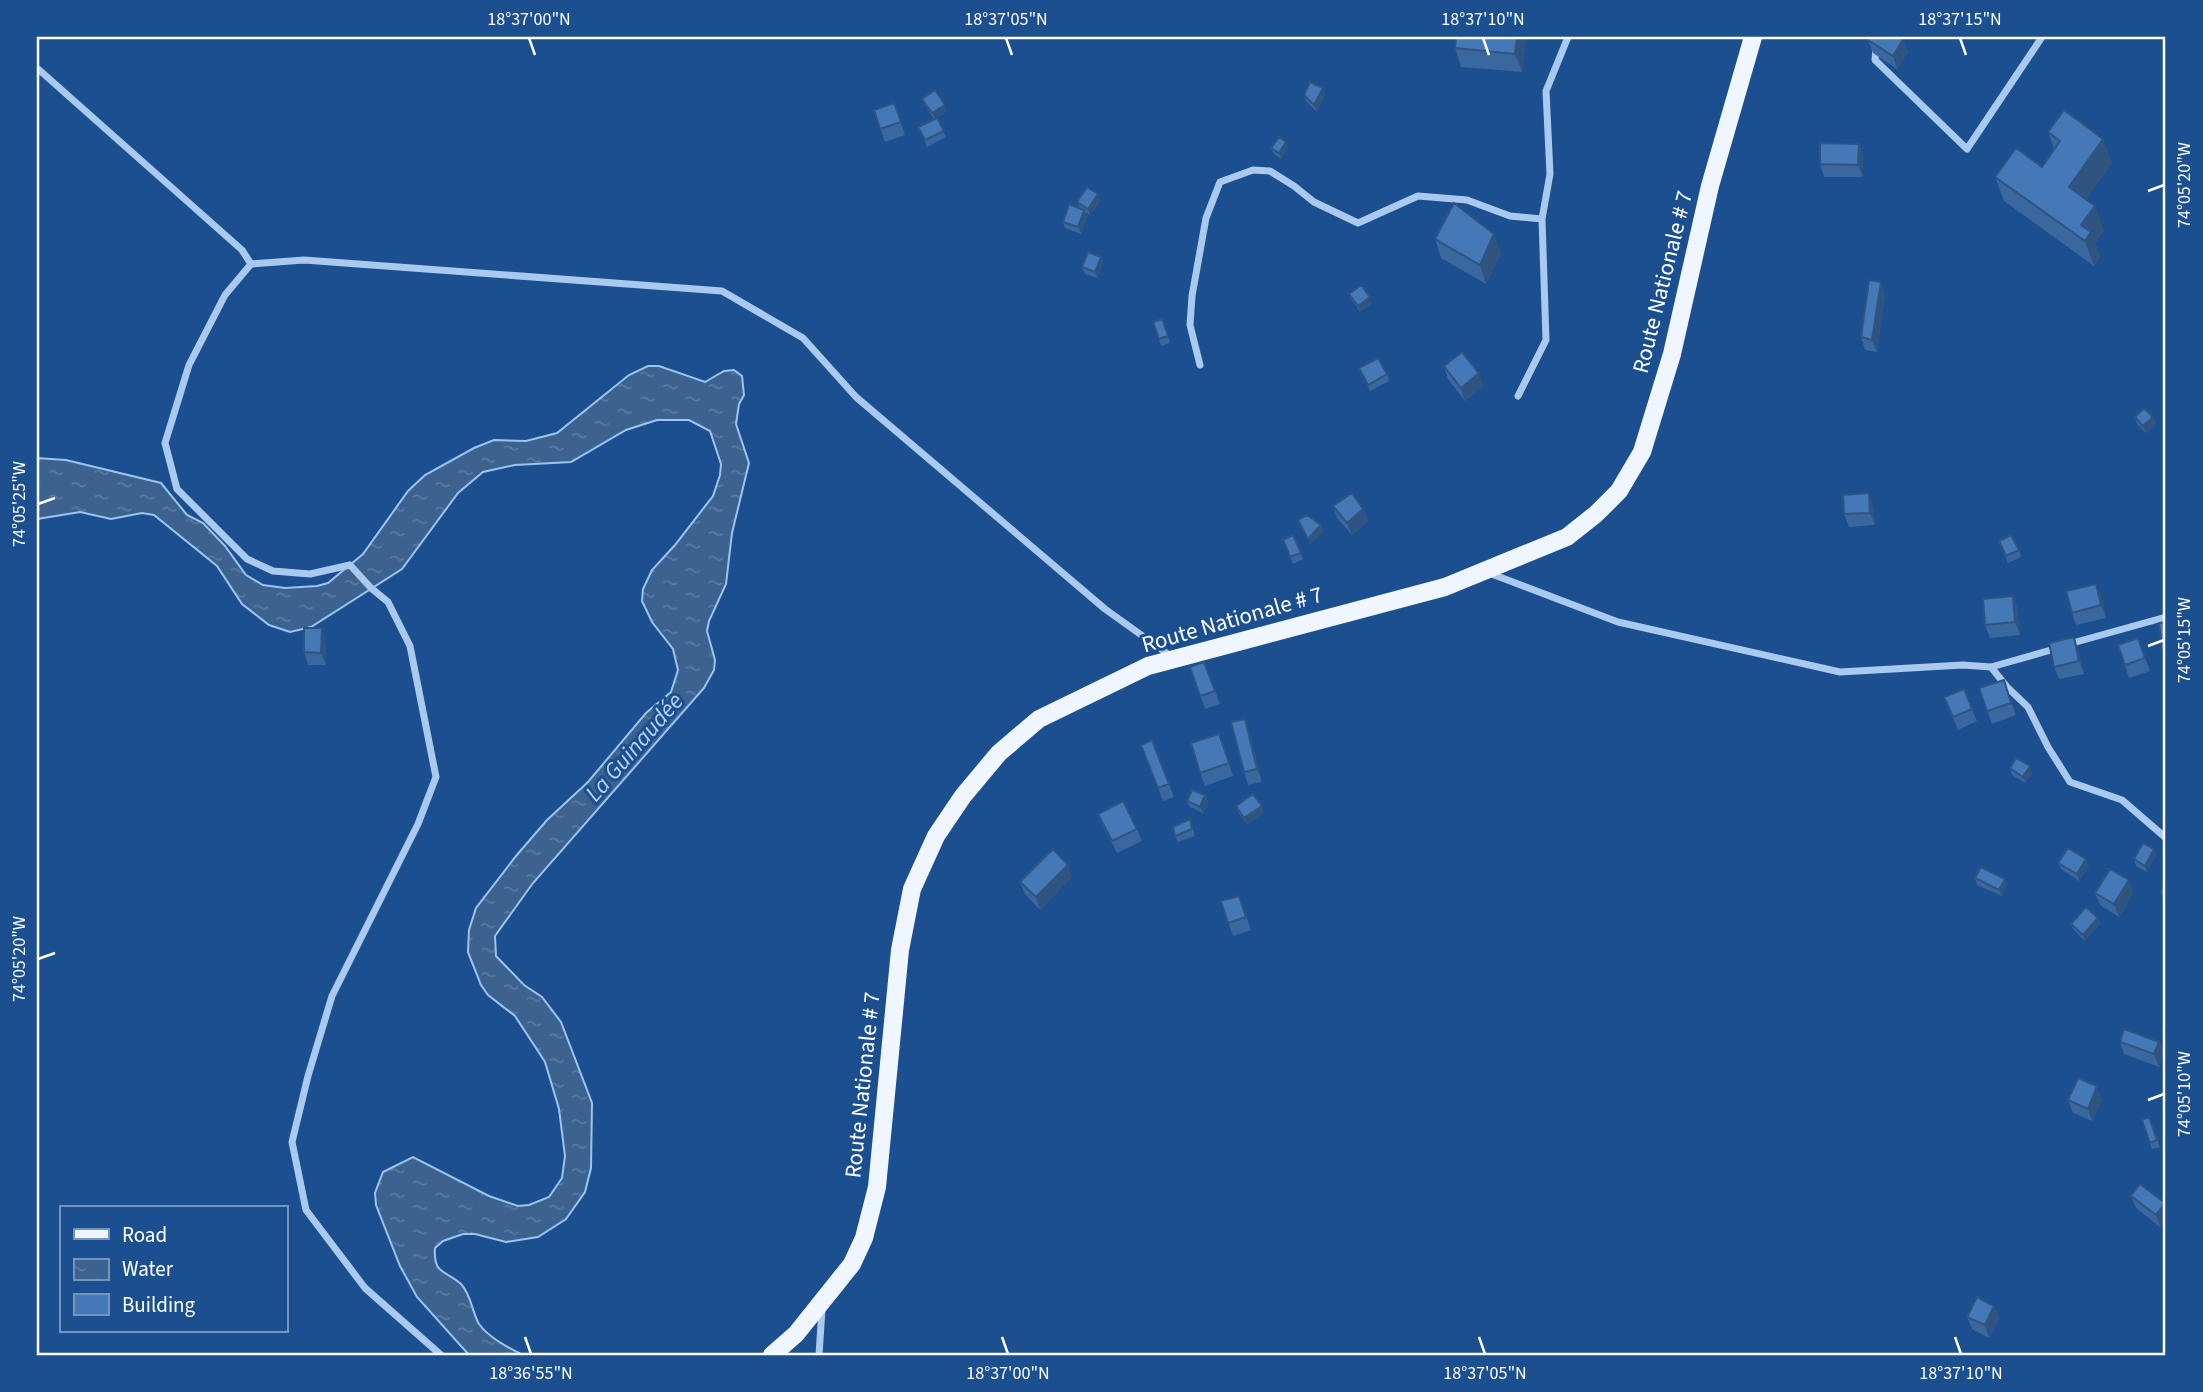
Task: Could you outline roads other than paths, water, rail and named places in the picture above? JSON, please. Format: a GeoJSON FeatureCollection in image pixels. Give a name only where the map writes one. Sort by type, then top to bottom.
{"type":"FeatureCollection","features":[{"type":"Feature","properties":{"kind":"main road","name":"Route Nationale # 7"},"geometry":{"type":"LineString","coordinates":[[772,1355],[796,1334],[852,1264],[864,1238],[877,1187],[900,950],[912,889],[936,836],[963,796],[999,754],[1039,719],[1148,666],[1445,587],[1567,537],[1596,514],[1619,491],[1642,452],[1672,354],[1710,186],[1753,37]]}},
{"type":"Feature","properties":{"kind":"street"},"geometry":{"type":"LineString","coordinates":[[1518,396],[1546,340],[1542,219],[1550,174],[1546,91],[1568,37]]}},
{"type":"Feature","properties":{"kind":"street"},"geometry":{"type":"LineString","coordinates":[[1877,37],[1875,60],[1967,149],[2042,37]]}},
{"type":"Feature","properties":{"kind":"street"},"geometry":{"type":"LineString","coordinates":[[37,68],[242,250],[251,264]]}},
{"type":"Feature","properties":{"kind":"street"},"geometry":{"type":"LineString","coordinates":[[1200,365],[1190,325],[1192,296],[1206,218],[1220,182],[1253,170],[1270,172],[1314,202],[1358,223],[1418,196],[1467,200],[1510,215],[1542,219]]}},
{"type":"Feature","properties":{"kind":"street"},"geometry":{"type":"LineString","coordinates":[[441,1355],[365,1288],[306,1210],[292,1142],[332,996],[418,824],[436,777],[410,646],[388,602],[371,589],[350,565],[310,574],[273,571],[247,559],[177,489],[165,443],[189,365],[225,295],[251,264],[304,260],[722,291],[803,338],[856,397],[1105,609],[1174,659]]}},
{"type":"Feature","properties":{"kind":"street"},"geometry":{"type":"LineString","coordinates":[[1485,571],[1618,622],[1840,672],[1963,665],[1991,667],[2166,617]]}},
{"type":"Feature","properties":{"kind":"street"},"geometry":{"type":"LineString","coordinates":[[1991,667],[2028,707],[2070,782],[2122,800],[2166,838]]}},
{"type":"Feature","properties":{"kind":"street"},"geometry":{"type":"LineString","coordinates":[[819,1355],[822,1301]]}},
{"type":"Feature","properties":{"kind":"water","name":"La Guinaudée"},"geometry":{"type":"Polygon","coordinates":[[[648,366],[659,366],[705,382],[724,371],[734,370],[742,376],[744,395],[739,404],[736,424],[749,463],[732,533],[726,584],[707,631],[715,660],[714,670],[704,688],[533,883],[495,936],[496,956],[524,985],[542,997],[561,1022],[592,1103],[591,1168],[585,1192],[566,1219],[538,1237],[506,1242],[475,1234],[463,1234],[443,1241],[435,1248],[438,1268],[464,1288],[483,1329],[523,1355],[469,1355],[417,1297],[400,1266],[376,1205],[375,1193],[383,1172],[413,1157],[489,1196],[518,1206],[529,1205],[549,1197],[562,1178],[565,1156],[559,1109],[545,1062],[515,1016],[488,995],[481,985],[468,952],[469,930],[476,908],[516,856],[547,820],[588,782],[646,713],[671,692],[678,670],[673,649],[652,622],[642,601],[643,589],[652,570],[713,496],[721,464],[710,431],[689,420],[657,420],[626,430],[571,462],[515,465],[483,472],[458,493],[402,569],[311,627],[290,632],[269,625],[242,604],[217,566],[154,515],[142,513],[111,519],[80,512],[37,519],[37,458],[66,460],[161,483],[187,515],[203,523],[225,546],[246,575],[263,585],[285,588],[317,586],[328,583],[363,554],[408,491],[425,475],[494,440],[526,441],[557,433],[629,375],[648,366]]]}}]}
